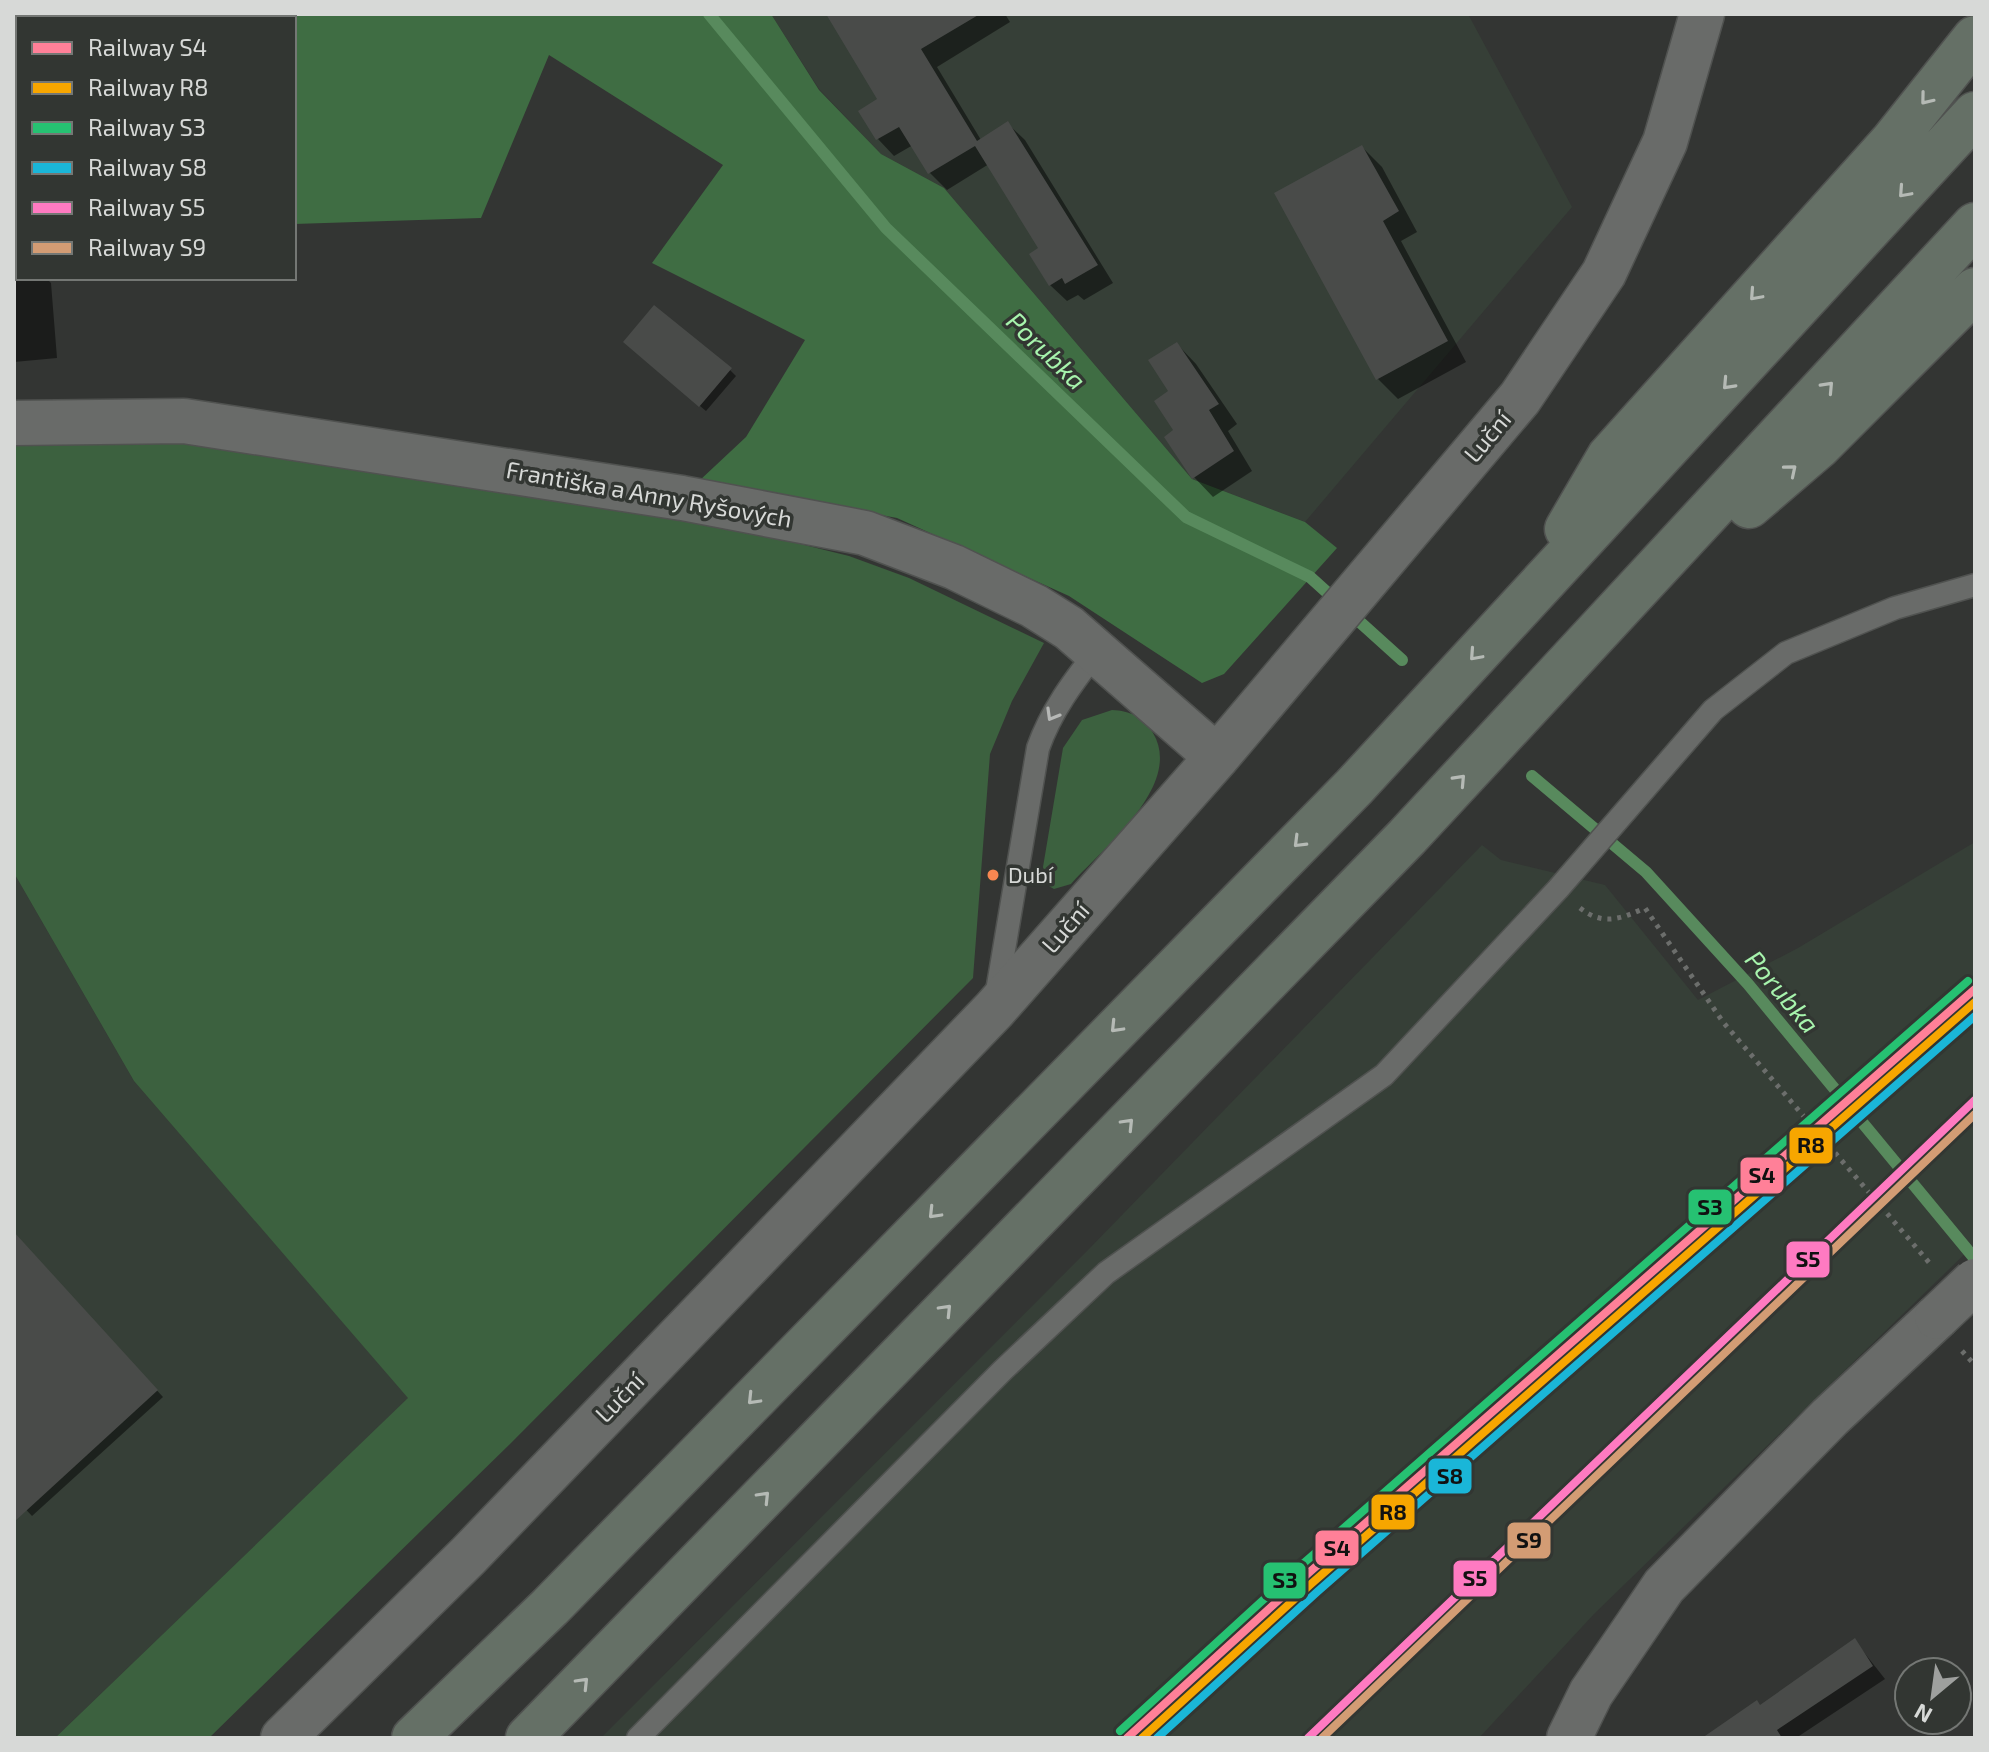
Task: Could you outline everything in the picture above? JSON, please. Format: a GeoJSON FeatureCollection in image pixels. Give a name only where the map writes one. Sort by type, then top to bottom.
{"type":"FeatureCollection","features":[{"type":"Feature","properties":{"kind":"highway"},"geometry":{"type":"LineString","coordinates":[[1528,597],[1609,457],[1893,141],[1975,38]]}},
{"type":"Feature","properties":{"kind":"highway"},"geometry":{"type":"LineString","coordinates":[[414,1738],[550,1607],[1354,787],[1975,114]]}},
{"type":"Feature","properties":{"kind":"highway"},"geometry":{"type":"LineString","coordinates":[[528,1738],[1407,837],[1975,225]]}},
{"type":"Feature","properties":{"kind":"highway"},"geometry":{"type":"LineString","coordinates":[[1583,647],[1819,446],[1975,290]]}},
{"type":"Feature","properties":{"kind":"street","name":"Luční"},"geometry":{"type":"LineString","coordinates":[[283,1738],[468,1556],[994,1010],[1217,757],[1520,398],[1604,273],[1665,142],[1702,14]]}},
{"type":"Feature","properties":{"kind":"street","name":"Františka a Anny Ryšových"},"geometry":{"type":"LineString","coordinates":[[14,423],[184,421],[682,498],[865,533],[954,567],[1034,606],[1097,651],[1217,757]]}},
{"type":"Feature","properties":{"kind":"street"},"geometry":{"type":"LineString","coordinates":[[1569,1738],[1591,1693],[1664,1586],[1830,1417],[1975,1281]]}},
{"type":"Feature","properties":{"kind":"lane"},"geometry":{"type":"LineString","coordinates":[[638,1738],[992,1381],[1106,1273],[1384,1075],[1578,867],[1713,710],[1786,653],[1895,608],[1975,585]]}},
{"type":"Feature","properties":{"kind":"lane"},"geometry":{"type":"LineString","coordinates":[[994,1010],[1038,748],[1046,724],[1097,651]]}},
{"type":"Feature","properties":{"kind":"path"},"geometry":{"type":"LineString","coordinates":[[1615,921],[1645,908],[1723,1022],[1934,1268]]}},
{"type":"Feature","properties":{"kind":"shaded area"},"geometry":{"type":"Polygon","coordinates":[[[771,14],[1468,14],[1572,207],[1305,522],[1192,479],[944,188],[881,154],[819,89],[771,14]]]}},
{"type":"Feature","properties":{"kind":"shaded area"},"geometry":{"type":"Polygon","coordinates":[[[1975,842],[1975,1244],[1594,1614],[1479,1738],[601,1738],[1088,1250],[1482,845],[1501,860],[1605,885],[1698,1000],[1798,948],[1975,842]]]}},
{"type":"Feature","properties":{"kind":"shaded area"},"geometry":{"type":"Polygon","coordinates":[[[14,873],[134,1081],[409,1398],[55,1738],[14,1738],[14,873]]]}},
{"type":"Feature","properties":{"kind":"green space"},"geometry":{"type":"Polygon","coordinates":[[[14,14],[771,14],[819,90],[881,154],[944,188],[1192,479],[1305,522],[1337,548],[1224,674],[1202,683],[1069,596],[897,518],[699,481],[746,437],[805,340],[652,263],[723,165],[549,55],[481,218],[296,224],[296,16],[16,16],[14,233],[14,14]]]}},
{"type":"Feature","properties":{"kind":"green space"},"geometry":{"type":"Polygon","coordinates":[[[210,437],[724,525],[849,556],[909,578],[1044,643],[1012,701],[990,754],[973,978],[512,1442],[209,1738],[55,1738],[408,1398],[134,1081],[14,873],[14,442],[210,437]]]}},
{"type":"Feature","properties":{"kind":"green space"},"geometry":{"type":"Polygon","coordinates":[[[1112,710],[1136,716],[1149,727],[1160,753],[1158,773],[1149,794],[1119,834],[1071,884],[1054,889],[1047,885],[1043,867],[1063,748],[1082,720],[1112,710]]]}},
{"type":"Feature","properties":{"kind":"building"},"geometry":{"type":"Polygon","coordinates":[[[826,14],[980,14],[921,49],[977,141],[1008,121],[1098,265],[1065,284],[1062,278],[1049,286],[1029,254],[1038,248],[975,146],[928,174],[899,127],[876,140],[858,111],[877,99],[826,14]]]}},
{"type":"Feature","properties":{"kind":"building"},"geometry":{"type":"Polygon","coordinates":[[[1362,145],[1399,211],[1383,221],[1448,341],[1376,380],[1274,193],[1362,145]]]}},
{"type":"Feature","properties":{"kind":"building"},"geometry":{"type":"Polygon","coordinates":[[[654,305],[732,368],[699,407],[623,342],[654,305]]]}},
{"type":"Feature","properties":{"kind":"building"},"geometry":{"type":"Polygon","coordinates":[[[1177,342],[1219,404],[1209,410],[1234,451],[1192,479],[1164,437],[1173,430],[1154,401],[1168,391],[1148,360],[1177,342]]]}},
{"type":"Feature","properties":{"kind":"building"},"geometry":{"type":"Polygon","coordinates":[[[14,1232],[158,1390],[14,1522],[14,1232]]]}},
{"type":"Feature","properties":{"kind":"building"},"geometry":{"type":"Polygon","coordinates":[[[1855,1638],[1873,1666],[1777,1730],[1782,1738],[1702,1738],[1757,1700],[1760,1705],[1855,1638]]]}},
{"type":"Feature","properties":{"kind":"waterway","name":"Porubka"},"geometry":{"type":"LineString","coordinates":[[709,14],[886,228],[1186,517],[1310,577],[1402,660]]}},
{"type":"Feature","properties":{"kind":"waterway","name":"Porubka"},"geometry":{"type":"LineString","coordinates":[[1532,776],[1646,872],[1748,984],[1975,1259]]}},
{"type":"Feature","properties":{"kind":"rail line","name":"S3"},"geometry":{"type":"LineString","coordinates":[[1120,1731],[1297,1569],[1968,981]]}},
{"type":"Feature","properties":{"kind":"rail line","name":"S4"},"geometry":{"type":"LineString","coordinates":[[1127,1738],[1304,1577],[1975,989]]}},
{"type":"Feature","properties":{"kind":"rail line","name":"R8"},"geometry":{"type":"LineString","coordinates":[[1142,1738],[1311,1584],[1975,1002]]}},
{"type":"Feature","properties":{"kind":"rail line","name":"S8"},"geometry":{"type":"LineString","coordinates":[[1157,1738],[1317,1592],[1975,1016]]}},
{"type":"Feature","properties":{"kind":"rail line","name":"S5"},"geometry":{"type":"LineString","coordinates":[[1308,1738],[1975,1100]]}},
{"type":"Feature","properties":{"kind":"rail line","name":"S9"},"geometry":{"type":"LineString","coordinates":[[1322,1738],[1975,1114]]}},
{"type":"Feature","properties":{"kind":"place","name":"Dubí"},"geometry":{"type":"Point","coordinates":[993,875]}}]}
